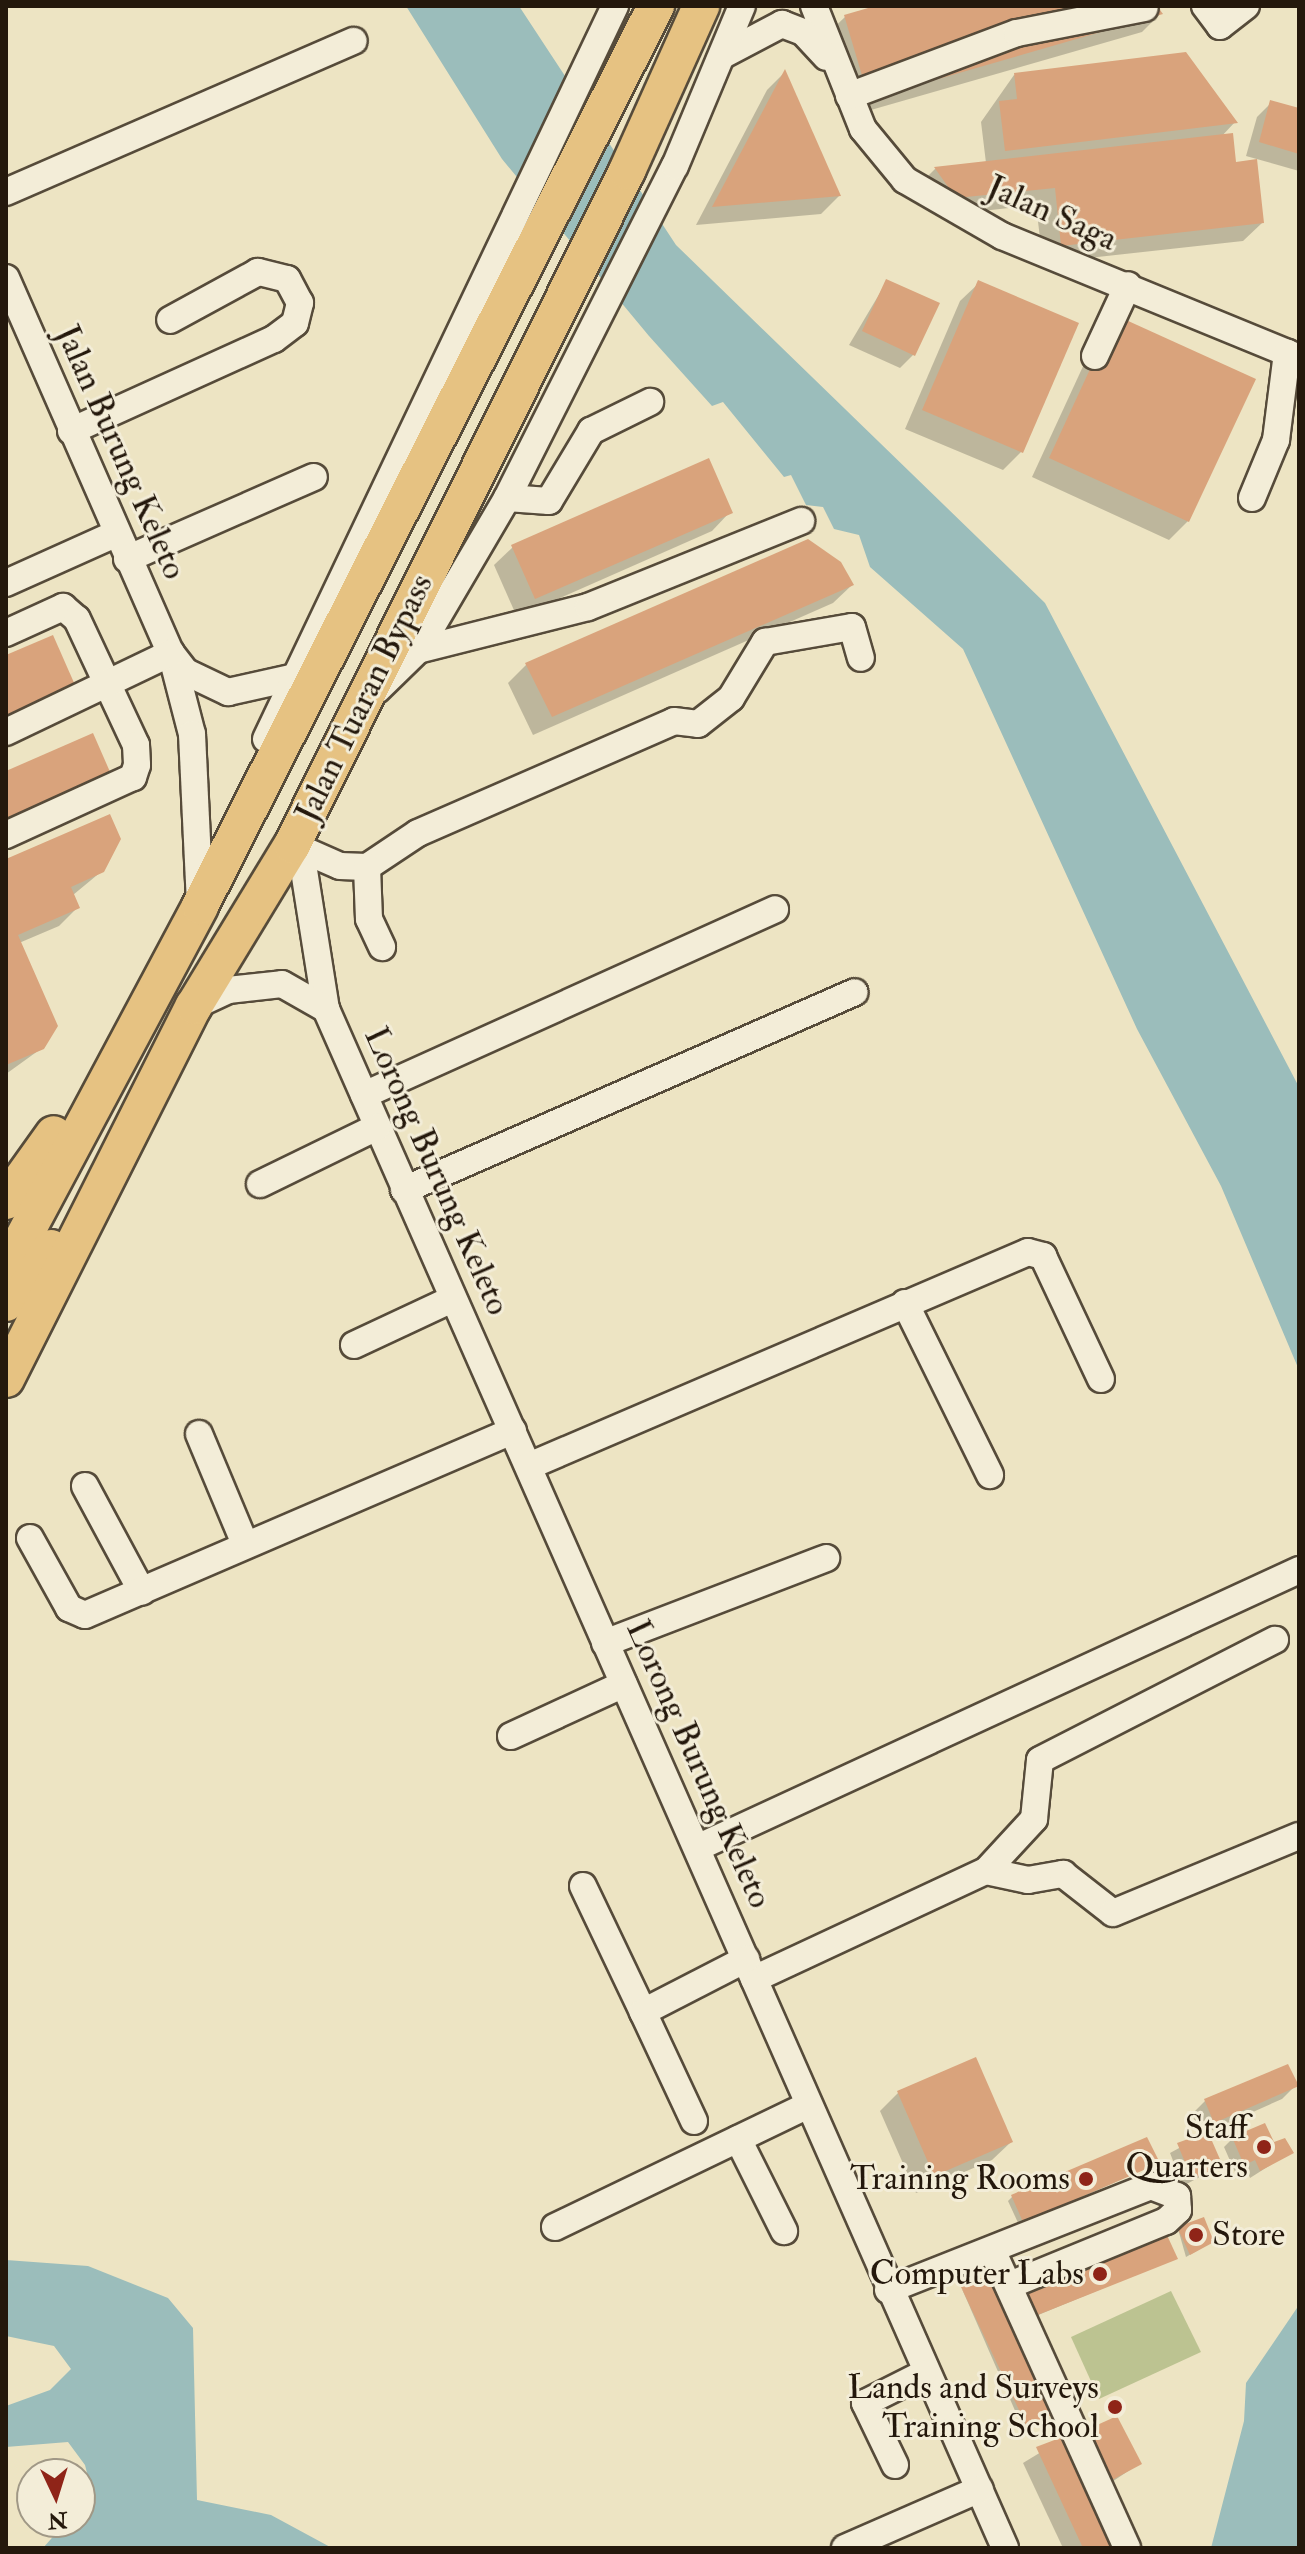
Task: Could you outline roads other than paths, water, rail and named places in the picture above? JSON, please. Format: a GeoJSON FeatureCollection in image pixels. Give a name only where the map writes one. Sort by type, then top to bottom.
{"type":"FeatureCollection","features":[{"type":"Feature","properties":{"kind":"highway","name":"Jalan Tuaran Bypass"},"geometry":{"type":"LineString","coordinates":[[6,1270],[96,1096],[200,906],[656,6]]}},
{"type":"Feature","properties":{"kind":"highway","name":"Jalan Tuaran Bypass"},"geometry":{"type":"LineString","coordinates":[[6,1379],[194,1006],[292,845],[627,171],[701,6]]}},
{"type":"Feature","properties":{"kind":"highway"},"geometry":{"type":"LineString","coordinates":[[6,1303],[37,1274],[161,1041],[194,1006]]}},
{"type":"Feature","properties":{"kind":"highway"},"geometry":{"type":"LineString","coordinates":[[6,1201],[64,1118],[96,1096]]}},
{"type":"Feature","properties":{"kind":"street"},"geometry":{"type":"LineString","coordinates":[[200,906],[241,791],[521,192],[615,6]]}},
{"type":"Feature","properties":{"kind":"street"},"geometry":{"type":"LineString","coordinates":[[360,706],[418,650],[507,498],[655,206],[742,6]]}},
{"type":"Feature","properties":{"kind":"street","name":"Jalan Saga"},"geometry":{"type":"LineString","coordinates":[[814,6],[833,66],[873,146],[905,180],[1002,236],[1293,355]]}},
{"type":"Feature","properties":{"kind":"street"},"geometry":{"type":"LineString","coordinates":[[1205,6],[1220,26],[1246,6]]}},
{"type":"Feature","properties":{"kind":"street"},"geometry":{"type":"LineString","coordinates":[[849,96],[1017,33],[1145,8]]}},
{"type":"Feature","properties":{"kind":"street","name":"Jalan Saga"},"geometry":{"type":"LineString","coordinates":[[723,55],[782,24],[803,32],[833,66]]}},
{"type":"Feature","properties":{"kind":"street"},"geometry":{"type":"LineString","coordinates":[[6,192],[354,41]]}},
{"type":"Feature","properties":{"kind":"street"},"geometry":{"type":"LineString","coordinates":[[71,431],[274,339],[295,323],[300,303],[287,279],[258,272],[170,320]]}},
{"type":"Feature","properties":{"kind":"street","name":"Jalan Burung Keleto"},"geometry":{"type":"LineString","coordinates":[[6,278],[115,534],[171,653],[192,734],[200,906]]}},
{"type":"Feature","properties":{"kind":"street"},"geometry":{"type":"LineString","coordinates":[[1095,356],[1128,285]]}},
{"type":"Feature","properties":{"kind":"street"},"geometry":{"type":"LineString","coordinates":[[1252,498],[1276,440],[1293,355]]}},
{"type":"Feature","properties":{"kind":"street"},"geometry":{"type":"LineString","coordinates":[[507,498],[549,501],[591,431],[650,402]]}},
{"type":"Feature","properties":{"kind":"street"},"geometry":{"type":"LineString","coordinates":[[127,559],[314,477]]}},
{"type":"Feature","properties":{"kind":"street"},"geometry":{"type":"LineString","coordinates":[[418,650],[588,607],[801,521]]}},
{"type":"Feature","properties":{"kind":"street"},"geometry":{"type":"LineString","coordinates":[[6,583],[115,534]]}},
{"type":"Feature","properties":{"kind":"street"},"geometry":{"type":"LineString","coordinates":[[6,633],[63,607],[94,647],[106,684],[136,745],[133,777],[6,835]]}},
{"type":"Feature","properties":{"kind":"street"},"geometry":{"type":"LineString","coordinates":[[292,845],[340,866],[367,867],[418,833],[674,721],[698,724],[731,698],[765,642],[852,627],[861,658]]}},
{"type":"Feature","properties":{"kind":"street"},"geometry":{"type":"LineString","coordinates":[[6,732],[171,653]]}},
{"type":"Feature","properties":{"kind":"street","name":"Jalan Burung Keleto"},"geometry":{"type":"LineString","coordinates":[[171,653],[186,672],[228,692],[295,677]]}},
{"type":"Feature","properties":{"kind":"street","name":"Lorong Burung Keleto"},"geometry":{"type":"LineString","coordinates":[[292,845],[303,864],[326,1009],[605,1643],[699,1847],[923,2374],[980,2489],[1005,2548]]}},
{"type":"Feature","properties":{"kind":"street"},"geometry":{"type":"LineString","coordinates":[[367,867],[369,919],[382,947]]}},
{"type":"Feature","properties":{"kind":"street"},"geometry":{"type":"LineString","coordinates":[[364,1095],[775,909]]}},
{"type":"Feature","properties":{"kind":"street"},"geometry":{"type":"LineString","coordinates":[[194,1006],[228,990],[282,984],[326,1009]]}},
{"type":"Feature","properties":{"kind":"street"},"geometry":{"type":"LineString","coordinates":[[404,1190],[854,992]]}},
{"type":"Feature","properties":{"kind":"street"},"geometry":{"type":"LineString","coordinates":[[260,1184],[377,1127]]}},
{"type":"Feature","properties":{"kind":"street"},"geometry":{"type":"LineString","coordinates":[[529,1466],[1003,1259],[1043,1256],[1101,1379]]}},
{"type":"Feature","properties":{"kind":"street"},"geometry":{"type":"LineString","coordinates":[[354,1345],[452,1299]]}},
{"type":"Feature","properties":{"kind":"street"},"geometry":{"type":"LineString","coordinates":[[905,1303],[990,1475]]}},
{"type":"Feature","properties":{"kind":"street"},"geometry":{"type":"LineString","coordinates":[[30,1538],[69,1608],[85,1615],[513,1431]]}},
{"type":"Feature","properties":{"kind":"street"},"geometry":{"type":"LineString","coordinates":[[199,1434],[245,1544]]}},
{"type":"Feature","properties":{"kind":"street"},"geometry":{"type":"LineString","coordinates":[[85,1486],[142,1592]]}},
{"type":"Feature","properties":{"kind":"street"},"geometry":{"type":"LineString","coordinates":[[605,1643],[826,1558]]}},
{"type":"Feature","properties":{"kind":"street"},"geometry":{"type":"LineString","coordinates":[[699,1847],[1299,1570]]}},
{"type":"Feature","properties":{"kind":"street"},"geometry":{"type":"LineString","coordinates":[[643,2012],[986,1871],[1034,1819],[1040,1760],[1275,1640]]}},
{"type":"Feature","properties":{"kind":"street"},"geometry":{"type":"LineString","coordinates":[[511,1736],[624,1684]]}},
{"type":"Feature","properties":{"kind":"street"},"geometry":{"type":"LineString","coordinates":[[986,1871],[1028,1880],[1063,1874],[1113,1913],[1299,1836]]}},
{"type":"Feature","properties":{"kind":"street"},"geometry":{"type":"LineString","coordinates":[[583,1886],[694,2121]]}},
{"type":"Feature","properties":{"kind":"street"},"geometry":{"type":"LineString","coordinates":[[555,2227],[808,2105]]}},
{"type":"Feature","properties":{"kind":"street"},"geometry":{"type":"LineString","coordinates":[[738,2139],[784,2231]]}},
{"type":"Feature","properties":{"kind":"street"},"geometry":{"type":"LineString","coordinates":[[888,2290],[1151,2186],[1177,2196],[1178,2210],[1166,2221],[1010,2285]]}},
{"type":"Feature","properties":{"kind":"street"},"geometry":{"type":"LineString","coordinates":[[992,2250],[1127,2548]]}},
{"type":"Feature","properties":{"kind":"street"},"geometry":{"type":"LineString","coordinates":[[895,2465],[865,2403],[923,2374]]}},
{"type":"Feature","properties":{"kind":"street"},"geometry":{"type":"LineString","coordinates":[[845,2548],[980,2489]]}},
{"type":"Feature","properties":{"kind":"water"},"geometry":{"type":"Polygon","coordinates":[[[406,6],[519,6],[676,245],[1045,603],[1299,1087],[1299,1370],[1221,1186],[1137,1029],[963,649],[870,567],[859,535],[834,529],[823,507],[806,505],[791,475],[784,477],[723,402],[712,406],[649,336],[502,159],[406,6]]]}},
{"type":"Feature","properties":{"kind":"water"},"geometry":{"type":"Polygon","coordinates":[[[6,2260],[88,2266],[168,2298],[193,2328],[197,2500],[271,2515],[332,2548],[43,2548],[52,2538],[96,2538],[96,2458],[80,2458],[68,2442],[6,2447],[6,2406],[50,2390],[71,2369],[54,2346],[6,2336],[6,2260]]]}},
{"type":"Feature","properties":{"kind":"water"},"geometry":{"type":"Polygon","coordinates":[[[1299,2305],[1299,2548],[1211,2548],[1244,2421],[1246,2383],[1299,2305]]]}},
{"type":"Feature","properties":{"kind":"place","name":"Staff Quarters"},"geometry":{"type":"Point","coordinates":[1264,2147]}},
{"type":"Feature","properties":{"kind":"place","name":"Training Rooms"},"geometry":{"type":"Point","coordinates":[1086,2179]}},
{"type":"Feature","properties":{"kind":"place","name":"Store"},"geometry":{"type":"Point","coordinates":[1196,2235]}},
{"type":"Feature","properties":{"kind":"place","name":"Computer Labs"},"geometry":{"type":"Point","coordinates":[1100,2274]}},
{"type":"Feature","properties":{"kind":"place","name":"Lands and Surveys Training School"},"geometry":{"type":"Point","coordinates":[1115,2407]}}]}
